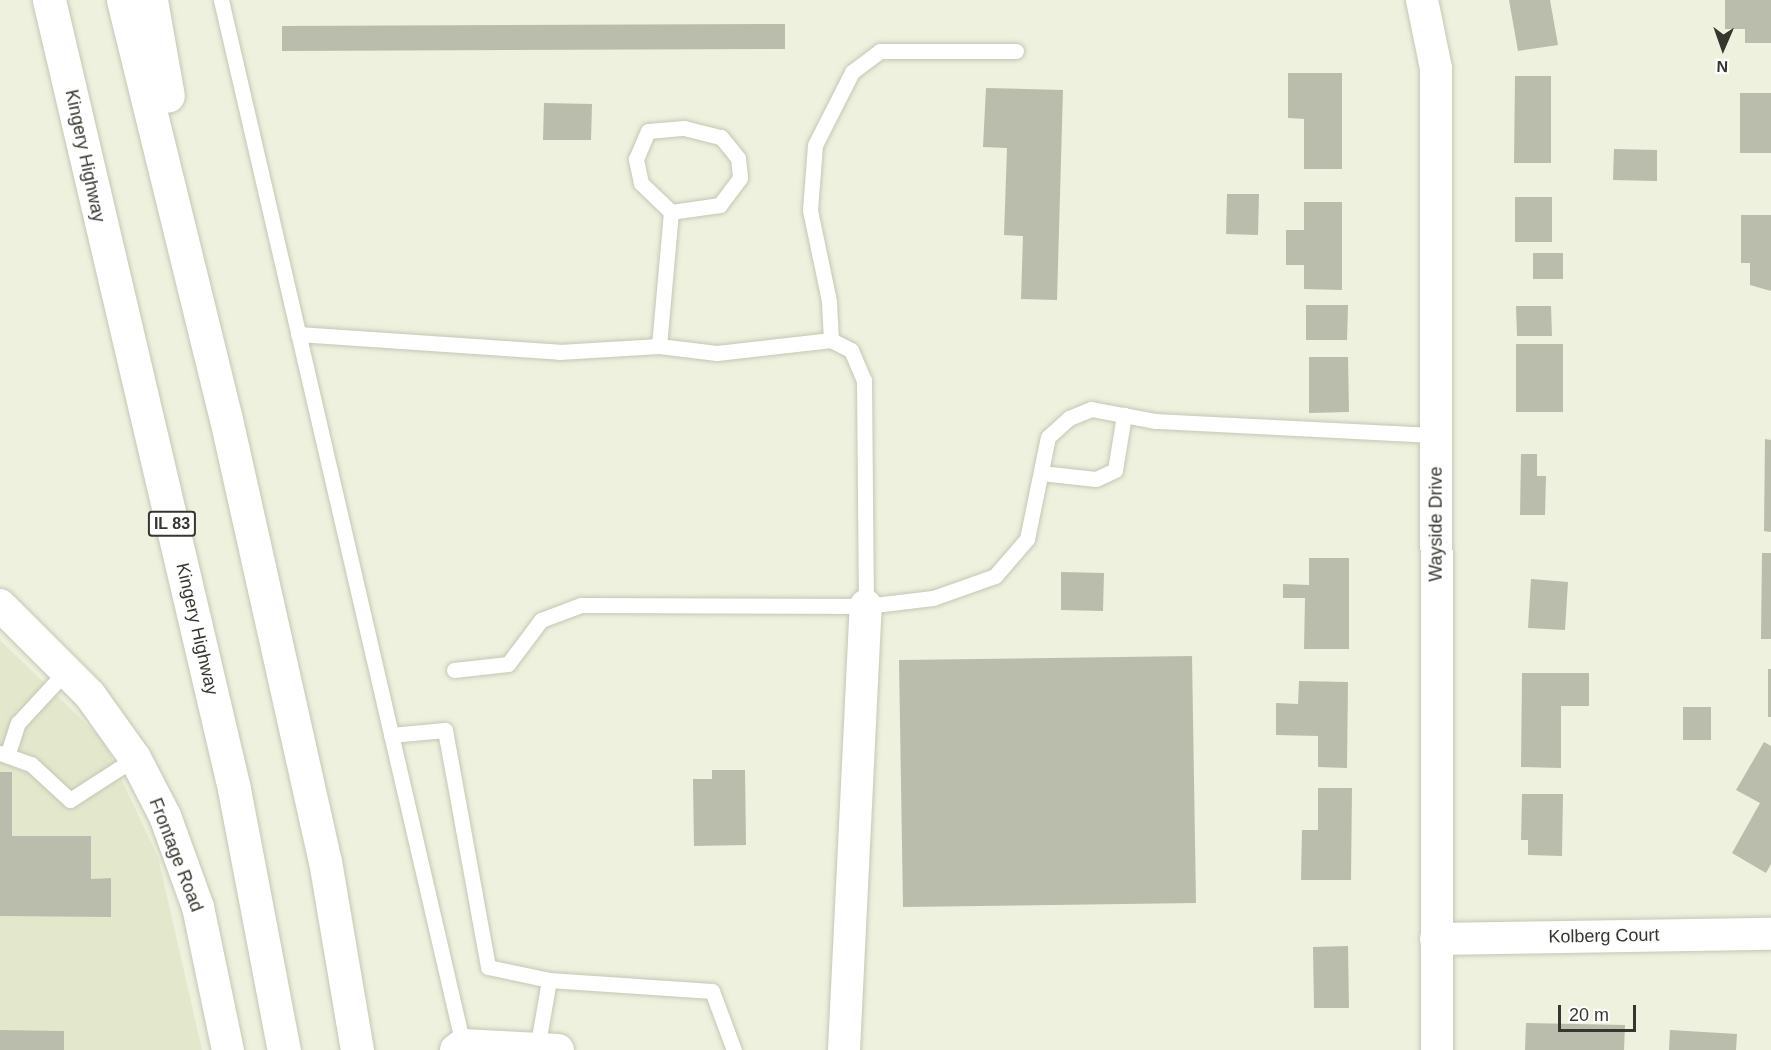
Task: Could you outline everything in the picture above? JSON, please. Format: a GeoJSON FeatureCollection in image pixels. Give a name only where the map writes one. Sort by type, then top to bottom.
{"type":"FeatureCollection","features":[{"type":"Feature","properties":{"kind":"highway"},"geometry":{"type":"LineString","coordinates":[[37,0],[67,74]]}},
{"type":"Feature","properties":{"kind":"highway","name":"Kingery Highway"},"geometry":{"type":"LineString","coordinates":[[49,0],[234,789],[284,1050]]}},
{"type":"Feature","properties":{"kind":"highway"},"geometry":{"type":"LineString","coordinates":[[123,0],[226,419],[325,861],[357,1050]]}},
{"type":"Feature","properties":{"kind":"highway"},"geometry":{"type":"LineString","coordinates":[[151,0],[226,419]]}},
{"type":"Feature","properties":{"kind":"street","name":"Wayside Drive"},"geometry":{"type":"LineString","coordinates":[[1422,0],[1436,68],[1437,1050]]}},
{"type":"Feature","properties":{"kind":"street","name":"Frontage Road"},"geometry":{"type":"LineString","coordinates":[[0,606],[66,671],[135,758],[165,816],[198,907],[228,1050]]}},
{"type":"Feature","properties":{"kind":"street"},"geometry":{"type":"LineString","coordinates":[[844,1050],[866,606]]}},
{"type":"Feature","properties":{"kind":"street","name":"Kolberg Court"},"geometry":{"type":"LineString","coordinates":[[1436,939],[1771,934]]}},
{"type":"Feature","properties":{"kind":"street"},"geometry":{"type":"LineString","coordinates":[[460,1048],[548,1049]]}},
{"type":"Feature","properties":{"kind":"lane"},"geometry":{"type":"LineString","coordinates":[[221,0],[391,735],[460,1048]]}},
{"type":"Feature","properties":{"kind":"lane"},"geometry":{"type":"LineString","coordinates":[[831,340],[830,301],[810,210],[814,156],[852,72],[880,51],[1016,51]]}},
{"type":"Feature","properties":{"kind":"lane"},"geometry":{"type":"LineString","coordinates":[[659,345],[670,212],[641,183],[636,159],[648,131],[684,128],[721,137],[738,158],[740,178],[720,206],[670,212]]}},
{"type":"Feature","properties":{"kind":"lane"},"geometry":{"type":"LineString","coordinates":[[298,334],[559,352],[659,345],[717,353],[831,340],[851,350],[864,380],[866,606]]}},
{"type":"Feature","properties":{"kind":"lane"},"geometry":{"type":"LineString","coordinates":[[454,670],[508,664],[541,620],[581,605],[866,606],[933,597],[995,576],[1027,539],[1048,437],[1068,418],[1091,409],[1124,415],[1436,435]]}},
{"type":"Feature","properties":{"kind":"lane"},"geometry":{"type":"LineString","coordinates":[[1041,473],[1096,478],[1115,470],[1124,415]]}},
{"type":"Feature","properties":{"kind":"lane"},"geometry":{"type":"LineString","coordinates":[[66,671],[18,723],[4,753],[31,764],[70,800],[135,758]]}},
{"type":"Feature","properties":{"kind":"lane"},"geometry":{"type":"LineString","coordinates":[[391,735],[445,730],[488,967],[549,981],[712,991],[734,1050]]}},
{"type":"Feature","properties":{"kind":"lane"},"geometry":{"type":"LineString","coordinates":[[548,1049],[549,981]]}},
{"type":"Feature","properties":{"kind":"shaded area"},"geometry":{"type":"Polygon","coordinates":[[[0,640],[103,740],[158,857],[202,1050],[0,1050],[0,640]]]}},
{"type":"Feature","properties":{"kind":"building"},"geometry":{"type":"Polygon","coordinates":[[[1509,0],[1550,0],[1558,45],[1518,51],[1509,0]]]}},
{"type":"Feature","properties":{"kind":"building"},"geometry":{"type":"Polygon","coordinates":[[[1725,0],[1771,0],[1771,43],[1745,43],[1745,29],[1725,29],[1725,0]]]}},
{"type":"Feature","properties":{"kind":"building"},"geometry":{"type":"Polygon","coordinates":[[[785,24],[785,49],[282,51],[282,26],[785,24]]]}},
{"type":"Feature","properties":{"kind":"building"},"geometry":{"type":"Polygon","coordinates":[[[1288,73],[1342,73],[1342,169],[1304,169],[1304,119],[1288,118],[1288,73]]]}},
{"type":"Feature","properties":{"kind":"building"},"geometry":{"type":"Polygon","coordinates":[[[1515,76],[1551,76],[1551,163],[1514,163],[1515,76]]]}},
{"type":"Feature","properties":{"kind":"building"},"geometry":{"type":"Polygon","coordinates":[[[986,88],[1063,90],[1057,300],[1021,299],[1023,236],[1004,235],[1007,148],[983,147],[986,88]]]}},
{"type":"Feature","properties":{"kind":"building"},"geometry":{"type":"Polygon","coordinates":[[[1740,93],[1771,93],[1771,153],[1740,153],[1740,93]]]}},
{"type":"Feature","properties":{"kind":"building"},"geometry":{"type":"Polygon","coordinates":[[[544,103],[592,104],[591,140],[543,140],[544,103]]]}},
{"type":"Feature","properties":{"kind":"building"},"geometry":{"type":"Polygon","coordinates":[[[1614,149],[1657,150],[1657,181],[1613,180],[1614,149]]]}},
{"type":"Feature","properties":{"kind":"building"},"geometry":{"type":"Polygon","coordinates":[[[1227,194],[1259,194],[1258,235],[1226,234],[1227,194]]]}},
{"type":"Feature","properties":{"kind":"building"},"geometry":{"type":"Polygon","coordinates":[[[1515,197],[1552,197],[1552,242],[1515,242],[1515,197]]]}},
{"type":"Feature","properties":{"kind":"building"},"geometry":{"type":"Polygon","coordinates":[[[1304,202],[1342,202],[1342,290],[1304,289],[1304,265],[1286,265],[1286,230],[1304,230],[1304,202]]]}},
{"type":"Feature","properties":{"kind":"building"},"geometry":{"type":"Polygon","coordinates":[[[1741,215],[1771,215],[1771,291],[1750,285],[1750,263],[1741,263],[1741,215]]]}},
{"type":"Feature","properties":{"kind":"building"},"geometry":{"type":"Polygon","coordinates":[[[1533,253],[1563,253],[1563,279],[1533,279],[1533,253]]]}},
{"type":"Feature","properties":{"kind":"building"},"geometry":{"type":"Polygon","coordinates":[[[1306,305],[1348,305],[1347,340],[1306,340],[1306,305]]]}},
{"type":"Feature","properties":{"kind":"building"},"geometry":{"type":"Polygon","coordinates":[[[1516,306],[1551,306],[1552,336],[1517,336],[1516,306]]]}},
{"type":"Feature","properties":{"kind":"building"},"geometry":{"type":"Polygon","coordinates":[[[1516,344],[1563,344],[1563,412],[1516,412],[1516,344]]]}},
{"type":"Feature","properties":{"kind":"building"},"geometry":{"type":"Polygon","coordinates":[[[1309,357],[1348,357],[1349,412],[1309,413],[1309,357]]]}},
{"type":"Feature","properties":{"kind":"building"},"geometry":{"type":"Polygon","coordinates":[[[1765,439],[1771,440],[1771,532],[1764,531],[1765,439]]]}},
{"type":"Feature","properties":{"kind":"building"},"geometry":{"type":"Polygon","coordinates":[[[1521,454],[1537,454],[1537,476],[1546,476],[1545,515],[1520,515],[1521,454]]]}},
{"type":"Feature","properties":{"kind":"building"},"geometry":{"type":"Polygon","coordinates":[[[1762,553],[1771,553],[1771,639],[1761,639],[1762,553]]]}},
{"type":"Feature","properties":{"kind":"building"},"geometry":{"type":"Polygon","coordinates":[[[1309,558],[1349,558],[1349,649],[1304,649],[1305,598],[1283,598],[1283,584],[1309,585],[1309,558]]]}},
{"type":"Feature","properties":{"kind":"building"},"geometry":{"type":"Polygon","coordinates":[[[1061,572],[1104,573],[1103,611],[1061,610],[1061,572]]]}},
{"type":"Feature","properties":{"kind":"building"},"geometry":{"type":"Polygon","coordinates":[[[1531,579],[1568,582],[1565,630],[1528,628],[1531,579]]]}},
{"type":"Feature","properties":{"kind":"building"},"geometry":{"type":"Polygon","coordinates":[[[1192,656],[1196,903],[903,907],[899,660],[1192,656]]]}},
{"type":"Feature","properties":{"kind":"building"},"geometry":{"type":"Polygon","coordinates":[[[1768,669],[1771,669],[1771,717],[1768,717],[1768,669]]]}},
{"type":"Feature","properties":{"kind":"building"},"geometry":{"type":"Polygon","coordinates":[[[1522,673],[1589,673],[1589,706],[1561,706],[1561,768],[1521,767],[1522,673]]]}},
{"type":"Feature","properties":{"kind":"building"},"geometry":{"type":"Polygon","coordinates":[[[1299,681],[1348,682],[1347,768],[1318,767],[1318,736],[1276,735],[1276,703],[1298,704],[1299,681]]]}},
{"type":"Feature","properties":{"kind":"building"},"geometry":{"type":"Polygon","coordinates":[[[1683,707],[1711,707],[1711,740],[1683,740],[1683,707]]]}},
{"type":"Feature","properties":{"kind":"building"},"geometry":{"type":"Polygon","coordinates":[[[1764,742],[1771,746],[1771,864],[1766,873],[1732,853],[1760,803],[1736,790],[1764,742]]]}},
{"type":"Feature","properties":{"kind":"building"},"geometry":{"type":"Polygon","coordinates":[[[712,770],[745,770],[746,845],[694,846],[693,779],[712,779],[712,770]]]}},
{"type":"Feature","properties":{"kind":"building"},"geometry":{"type":"Polygon","coordinates":[[[0,772],[12,772],[12,836],[91,836],[91,879],[111,878],[111,917],[0,916],[0,772]]]}},
{"type":"Feature","properties":{"kind":"building"},"geometry":{"type":"Polygon","coordinates":[[[1318,788],[1352,788],[1351,880],[1301,880],[1302,830],[1318,830],[1318,788]]]}},
{"type":"Feature","properties":{"kind":"building"},"geometry":{"type":"Polygon","coordinates":[[[1522,794],[1563,794],[1562,856],[1528,855],[1528,840],[1521,840],[1522,794]]]}},
{"type":"Feature","properties":{"kind":"building"},"geometry":{"type":"Polygon","coordinates":[[[1348,946],[1349,1008],[1314,1008],[1313,947],[1348,946]]]}},
{"type":"Feature","properties":{"kind":"building"},"geometry":{"type":"Polygon","coordinates":[[[1526,1023],[1625,1025],[1624,1050],[1525,1050],[1526,1023]]]}},
{"type":"Feature","properties":{"kind":"building"},"geometry":{"type":"Polygon","coordinates":[[[0,1030],[64,1031],[64,1050],[0,1050],[0,1030]]]}},
{"type":"Feature","properties":{"kind":"building"},"geometry":{"type":"Polygon","coordinates":[[[1670,1030],[1737,1034],[1736,1050],[1669,1050],[1670,1030]]]}}]}
